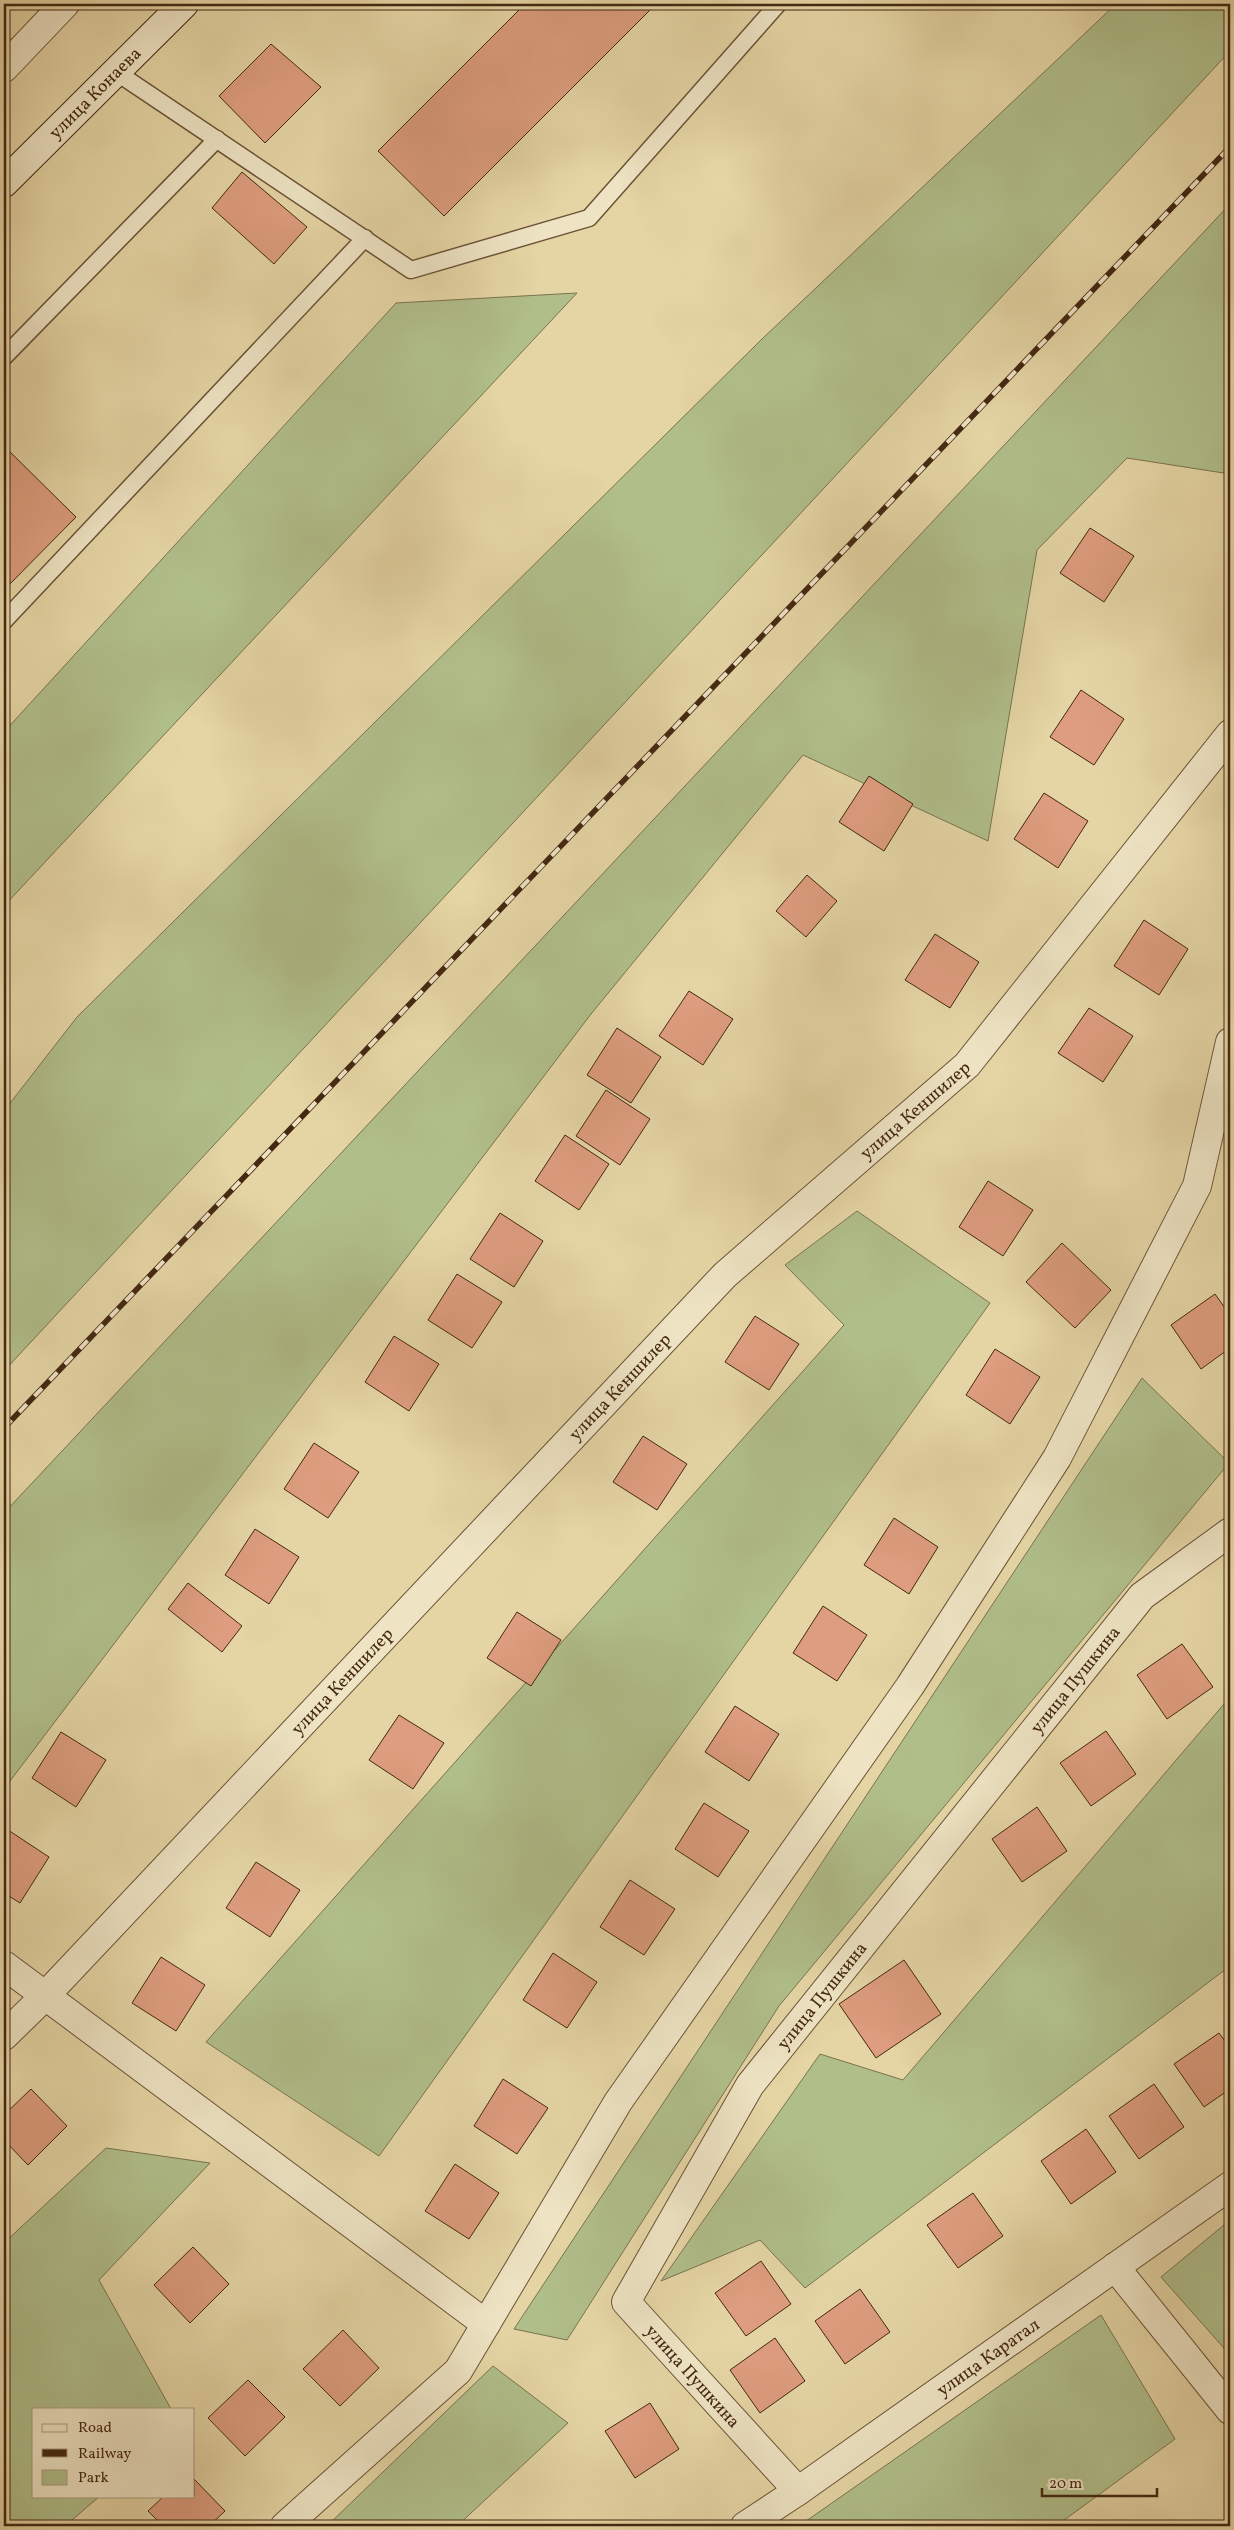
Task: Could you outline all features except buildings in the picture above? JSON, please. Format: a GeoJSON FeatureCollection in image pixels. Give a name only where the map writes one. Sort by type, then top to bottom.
{"type":"FeatureCollection","features":[{"type":"Feature","properties":{"kind":"street"},"geometry":{"type":"LineString","coordinates":[[4,68],[64,4]]}},
{"type":"Feature","properties":{"kind":"street","name":"улица Конаева"},"geometry":{"type":"LineString","coordinates":[[4,183],[184,4]]}},
{"type":"Feature","properties":{"kind":"street","name":"улица Кеншилер"},"geometry":{"type":"LineString","coordinates":[[4,2036],[44,1997],[725,1275],[967,1065],[1230,734]]}},
{"type":"Feature","properties":{"kind":"street"},"geometry":{"type":"LineString","coordinates":[[285,2526],[458,2371],[618,2102],[910,1686],[1057,1458],[1197,1186],[1230,1042]]}},
{"type":"Feature","properties":{"kind":"street","name":"улица Пушкина"},"geometry":{"type":"LineString","coordinates":[[798,2492],[626,2302],[750,2085],[1142,1596],[1230,1532]]}},
{"type":"Feature","properties":{"kind":"street"},"geometry":{"type":"LineString","coordinates":[[4,1965],[44,1997],[486,2324]]}},
{"type":"Feature","properties":{"kind":"street","name":"улица Каратал"},"geometry":{"type":"LineString","coordinates":[[745,2526],[798,2492],[1230,2186]]}},
{"type":"Feature","properties":{"kind":"street"},"geometry":{"type":"LineString","coordinates":[[1116,2267],[1230,2410]]}},
{"type":"Feature","properties":{"kind":"lane"},"geometry":{"type":"LineString","coordinates":[[116,72],[412,270],[589,218],[778,4]]}},
{"type":"Feature","properties":{"kind":"lane"},"geometry":{"type":"LineString","coordinates":[[4,357],[216,139]]}},
{"type":"Feature","properties":{"kind":"lane"},"geometry":{"type":"LineString","coordinates":[[4,620],[365,238]]}},
{"type":"Feature","properties":{"kind":"green space"},"geometry":{"type":"Polygon","coordinates":[[[1116,4],[1230,4],[1230,51],[4,1371],[4,1111],[77,1017],[762,339],[1116,4]]]}},
{"type":"Feature","properties":{"kind":"green space"},"geometry":{"type":"Polygon","coordinates":[[[1230,204],[1230,474],[1127,458],[1037,550],[988,841],[803,755],[591,1014],[4,1789],[4,1513],[1230,204]]]}},
{"type":"Feature","properties":{"kind":"green space"},"geometry":{"type":"Polygon","coordinates":[[[577,293],[4,906],[4,732],[396,303],[577,293]]]}},
{"type":"Feature","properties":{"kind":"green space"},"geometry":{"type":"Polygon","coordinates":[[[857,1211],[990,1303],[379,2156],[206,2042],[844,1325],[785,1265],[857,1211]]]}},
{"type":"Feature","properties":{"kind":"green space"},"geometry":{"type":"Polygon","coordinates":[[[1142,1378],[1229,1463],[779,2006],[567,2340],[514,2329],[1142,1378]]]}},
{"type":"Feature","properties":{"kind":"green space"},"geometry":{"type":"Polygon","coordinates":[[[1230,1697],[1230,1966],[805,2288],[760,2240],[661,2281],[820,2054],[903,2080],[1230,1697]]]}},
{"type":"Feature","properties":{"kind":"green space"},"geometry":{"type":"Polygon","coordinates":[[[106,2148],[210,2163],[99,2280],[170,2408],[32,2408],[32,2498],[98,2498],[65,2526],[4,2526],[4,2243],[106,2148]]]}},
{"type":"Feature","properties":{"kind":"green space"},"geometry":{"type":"Polygon","coordinates":[[[1230,2220],[1230,2355],[1161,2277],[1230,2220]]]}},
{"type":"Feature","properties":{"kind":"green space"},"geometry":{"type":"Polygon","coordinates":[[[1101,2315],[1175,2439],[1056,2526],[799,2526],[1101,2315]]]}},
{"type":"Feature","properties":{"kind":"green space"},"geometry":{"type":"Polygon","coordinates":[[[493,2366],[568,2423],[457,2526],[327,2526],[493,2366]]]}},
{"type":"Feature","properties":{"kind":"railway"},"geometry":{"type":"LineString","coordinates":[[4,1428],[1230,147]]}}]}
